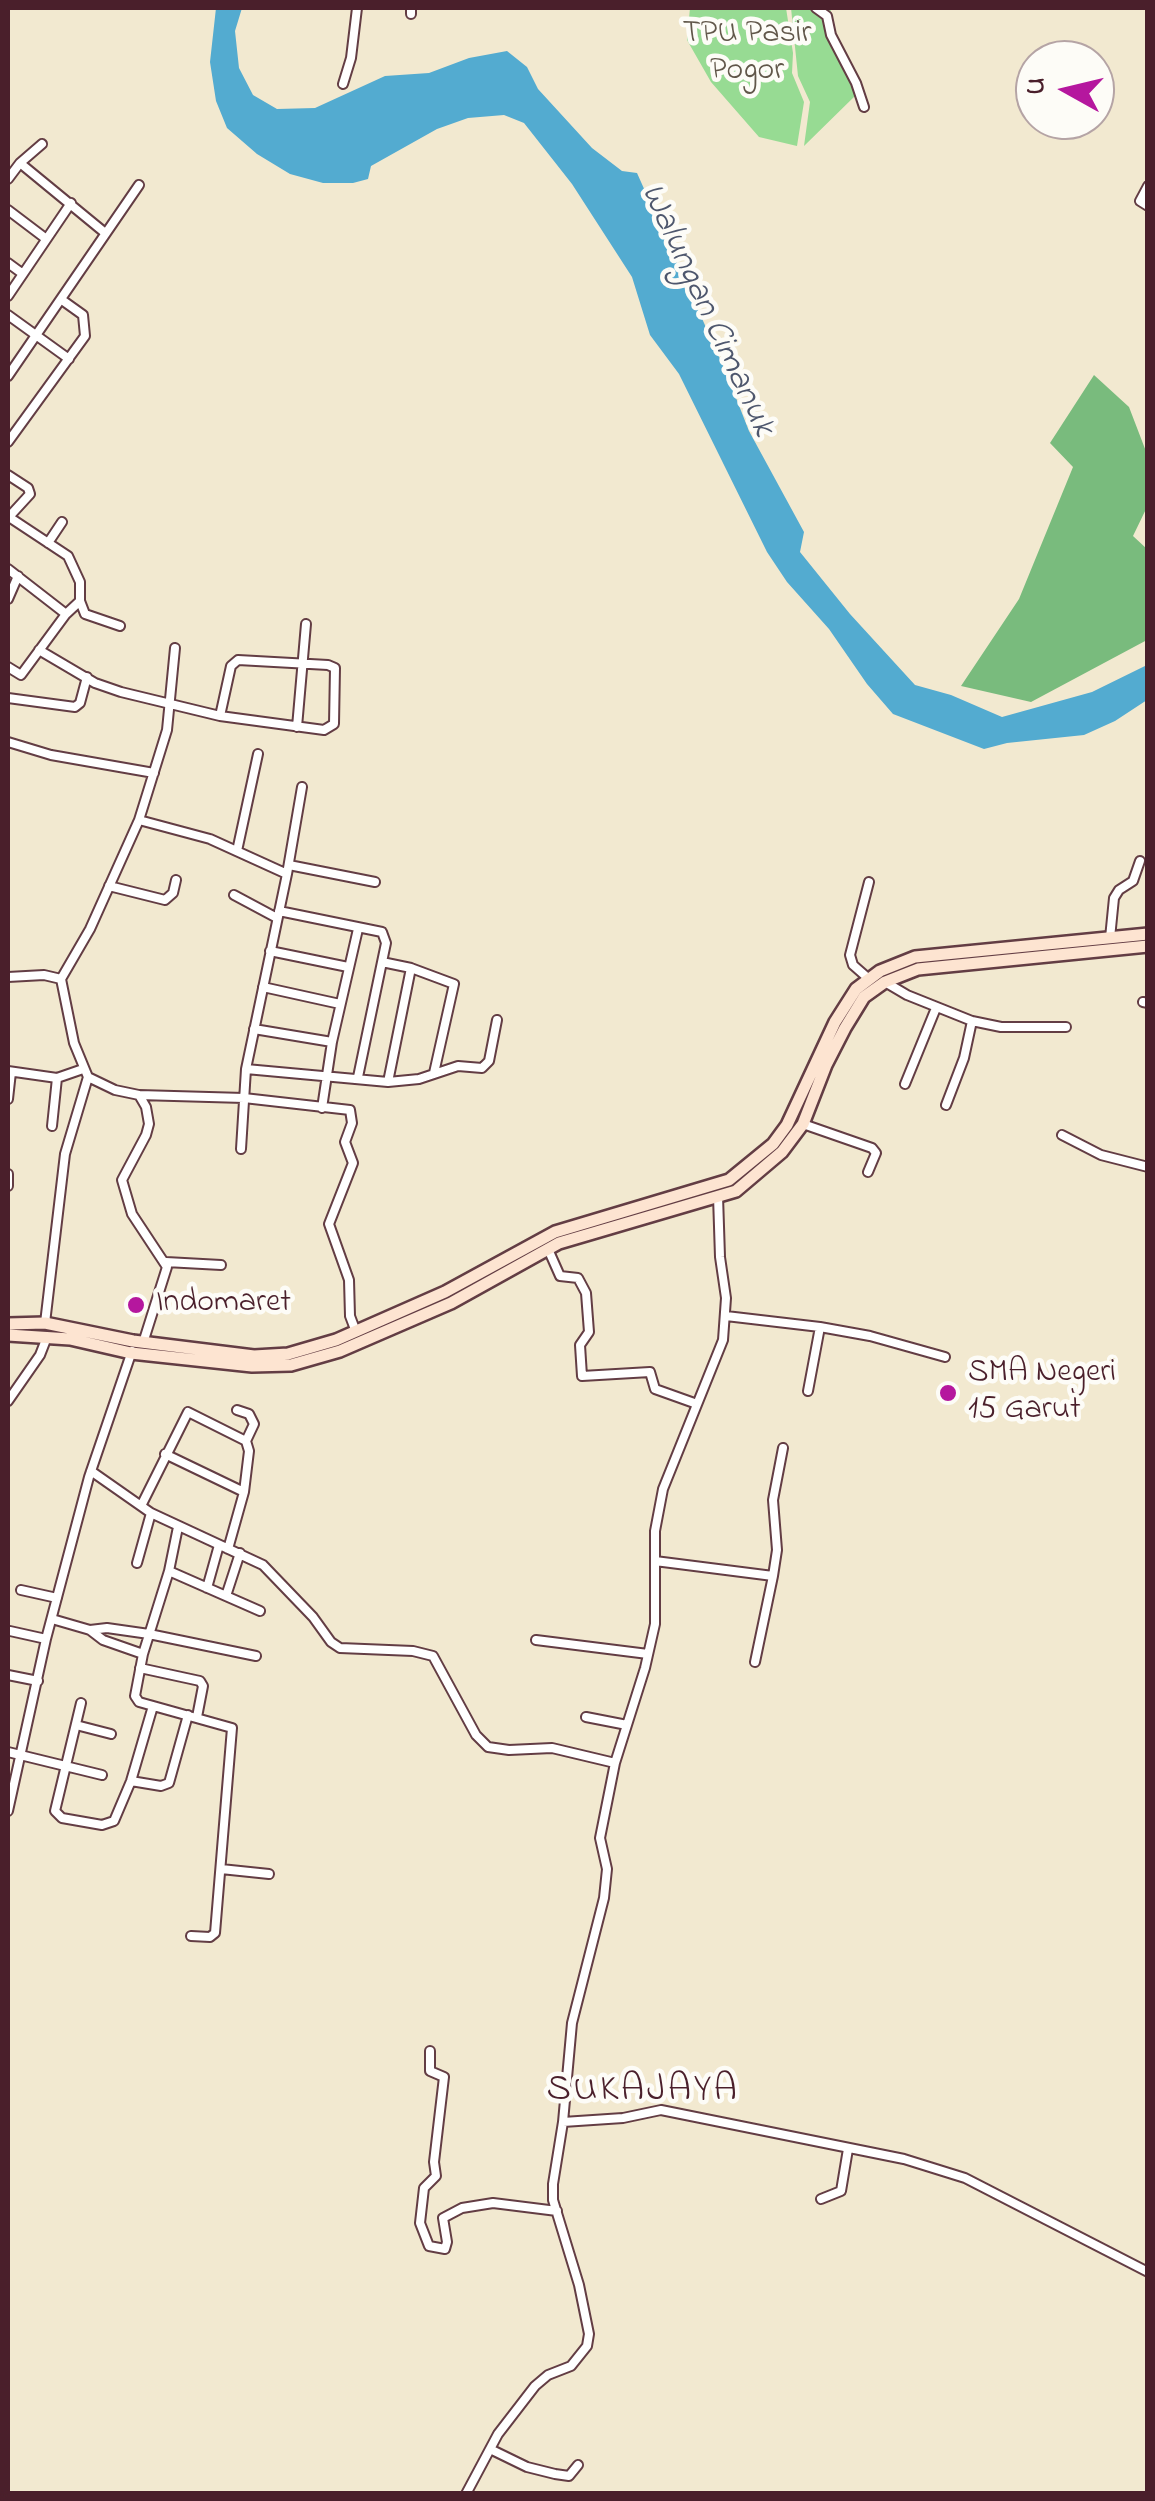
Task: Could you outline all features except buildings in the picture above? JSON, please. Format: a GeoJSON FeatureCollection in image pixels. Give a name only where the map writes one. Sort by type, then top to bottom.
{"type":"FeatureCollection","features":[{"type":"Feature","properties":{"kind":"main road"},"geometry":{"type":"LineString","coordinates":[[8,1324],[45,1323],[77,1335],[137,1348],[252,1366],[290,1365],[336,1346],[399,1328],[554,1232],[717,1192],[736,1191],[782,1152],[802,1124],[845,1028],[864,997],[886,982],[918,969],[1148,934]]}},
{"type":"Feature","properties":{"kind":"main road"},"geometry":{"type":"LineString","coordinates":[[336,1346],[356,1332],[462,1290],[548,1249],[717,1192],[773,1144],[787,1124],[834,1022],[850,996],[869,979],[914,957],[1083,946],[1148,946]]}},
{"type":"Feature","properties":{"kind":"main road"},"geometry":{"type":"LineString","coordinates":[[8,1336],[77,1335]]}},
{"type":"Feature","properties":{"kind":"street"},"geometry":{"type":"LineString","coordinates":[[342,84],[351,58],[356,8]]}},
{"type":"Feature","properties":{"kind":"street"},"geometry":{"type":"LineString","coordinates":[[816,8],[827,16],[831,35],[864,106]]}},
{"type":"Feature","properties":{"kind":"street"},"geometry":{"type":"LineString","coordinates":[[8,179],[20,162],[42,144]]}},
{"type":"Feature","properties":{"kind":"street"},"geometry":{"type":"LineString","coordinates":[[20,162],[104,232]]}},
{"type":"Feature","properties":{"kind":"street"},"geometry":{"type":"LineString","coordinates":[[8,376],[140,185]]}},
{"type":"Feature","properties":{"kind":"street"},"geometry":{"type":"LineString","coordinates":[[1148,186],[1140,200],[1148,206]]}},
{"type":"Feature","properties":{"kind":"street"},"geometry":{"type":"LineString","coordinates":[[8,296],[71,203]]}},
{"type":"Feature","properties":{"kind":"street"},"geometry":{"type":"LineString","coordinates":[[8,210],[46,238]]}},
{"type":"Feature","properties":{"kind":"street"},"geometry":{"type":"LineString","coordinates":[[8,263],[23,274]]}},
{"type":"Feature","properties":{"kind":"street"},"geometry":{"type":"LineString","coordinates":[[8,442],[85,336],[83,316],[62,300]]}},
{"type":"Feature","properties":{"kind":"street"},"geometry":{"type":"LineString","coordinates":[[8,315],[69,360]]}},
{"type":"Feature","properties":{"kind":"street"},"geometry":{"type":"LineString","coordinates":[[8,475],[28,488],[30,494],[8,518],[70,560],[82,590],[80,601],[85,614],[120,626]]}},
{"type":"Feature","properties":{"kind":"street"},"geometry":{"type":"LineString","coordinates":[[48,542],[62,522]]}},
{"type":"Feature","properties":{"kind":"street"},"geometry":{"type":"LineString","coordinates":[[8,569],[66,614]]}},
{"type":"Feature","properties":{"kind":"street"},"geometry":{"type":"LineString","coordinates":[[8,599],[18,576]]}},
{"type":"Feature","properties":{"kind":"street"},"geometry":{"type":"LineString","coordinates":[[8,667],[21,675],[80,601]]}},
{"type":"Feature","properties":{"kind":"street"},"geometry":{"type":"LineString","coordinates":[[297,727],[306,624]]}},
{"type":"Feature","properties":{"kind":"street"},"geometry":{"type":"LineString","coordinates":[[45,1323],[65,1154],[86,1073],[74,1043],[61,979],[90,929],[139,820],[171,705],[176,648]]}},
{"type":"Feature","properties":{"kind":"street"},"geometry":{"type":"LineString","coordinates":[[39,650],[121,692],[220,716],[324,730],[334,724],[334,668],[242,658],[233,662],[220,716]]}},
{"type":"Feature","properties":{"kind":"street"},"geometry":{"type":"LineString","coordinates":[[8,698],[75,707],[80,704],[87,677]]}},
{"type":"Feature","properties":{"kind":"street"},"geometry":{"type":"LineString","coordinates":[[8,742],[51,755],[154,773]]}},
{"type":"Feature","properties":{"kind":"street"},"geometry":{"type":"LineString","coordinates":[[236,851],[258,754]]}},
{"type":"Feature","properties":{"kind":"street"},"geometry":{"type":"LineString","coordinates":[[241,1149],[246,1069],[302,788]]}},
{"type":"Feature","properties":{"kind":"street"},"geometry":{"type":"LineString","coordinates":[[139,820],[210,839],[288,870],[376,882]]}},
{"type":"Feature","properties":{"kind":"street"},"geometry":{"type":"LineString","coordinates":[[1110,938],[1114,898],[1133,881],[1140,862]]}},
{"type":"Feature","properties":{"kind":"street"},"geometry":{"type":"LineString","coordinates":[[109,886],[165,900],[173,893],[176,880]]}},
{"type":"Feature","properties":{"kind":"street"},"geometry":{"type":"LineString","coordinates":[[868,882],[850,956],[853,965],[869,979]]}},
{"type":"Feature","properties":{"kind":"street"},"geometry":{"type":"LineString","coordinates":[[234,896],[278,915],[384,933],[386,942],[358,1077]]}},
{"type":"Feature","properties":{"kind":"street"},"geometry":{"type":"LineString","coordinates":[[322,1108],[332,1042],[358,929]]}},
{"type":"Feature","properties":{"kind":"street"},"geometry":{"type":"LineString","coordinates":[[270,951],[348,966]]}},
{"type":"Feature","properties":{"kind":"street"},"geometry":{"type":"LineString","coordinates":[[382,962],[411,968],[454,986],[434,1073]]}},
{"type":"Feature","properties":{"kind":"street"},"geometry":{"type":"LineString","coordinates":[[388,1082],[411,968]]}},
{"type":"Feature","properties":{"kind":"street"},"geometry":{"type":"LineString","coordinates":[[8,977],[44,975],[61,979]]}},
{"type":"Feature","properties":{"kind":"street"},"geometry":{"type":"LineString","coordinates":[[886,982],[936,1008],[972,1021],[1001,1027],[1066,1028]]}},
{"type":"Feature","properties":{"kind":"street"},"geometry":{"type":"LineString","coordinates":[[263,986],[340,1004]]}},
{"type":"Feature","properties":{"kind":"street"},"geometry":{"type":"LineString","coordinates":[[905,1084],[936,1008]]}},
{"type":"Feature","properties":{"kind":"street"},"geometry":{"type":"LineString","coordinates":[[246,1069],[388,1082],[419,1079],[458,1066],[486,1066],[497,1020]]}},
{"type":"Feature","properties":{"kind":"street"},"geometry":{"type":"LineString","coordinates":[[946,1104],[964,1058],[972,1021]]}},
{"type":"Feature","properties":{"kind":"street"},"geometry":{"type":"LineString","coordinates":[[254,1029],[332,1042]]}},
{"type":"Feature","properties":{"kind":"street"},"geometry":{"type":"LineString","coordinates":[[8,1099],[9,1071],[58,1078],[86,1073],[115,1090],[138,1094],[244,1098],[350,1110],[353,1118],[345,1142],[353,1163],[329,1224],[349,1280],[350,1316],[356,1332]]}},
{"type":"Feature","properties":{"kind":"street"},"geometry":{"type":"LineString","coordinates":[[52,1126],[58,1078]]}},
{"type":"Feature","properties":{"kind":"street"},"geometry":{"type":"LineString","coordinates":[[138,1094],[146,1107],[149,1124],[124,1172],[124,1192],[150,1246],[166,1262],[221,1264]]}},
{"type":"Feature","properties":{"kind":"street"},"geometry":{"type":"LineString","coordinates":[[802,1124],[872,1148],[876,1152],[868,1172]]}},
{"type":"Feature","properties":{"kind":"street"},"geometry":{"type":"LineString","coordinates":[[1062,1135],[1107,1158],[1126,1159],[1148,1168]]}},
{"type":"Feature","properties":{"kind":"street"},"geometry":{"type":"LineString","coordinates":[[8,1174],[8,1186]]}},
{"type":"Feature","properties":{"kind":"street"},"geometry":{"type":"LineString","coordinates":[[466,2494],[490,2449],[535,2386],[548,2374],[571,2366],[587,2346],[579,2284],[556,2211],[552,2184],[563,2122],[572,2023],[604,1898],[607,1869],[600,1838],[615,1763],[655,1624],[655,1531],[663,1489],[723,1340],[726,1316],[717,1192]]}},
{"type":"Feature","properties":{"kind":"street"},"geometry":{"type":"LineString","coordinates":[[548,1249],[560,1276],[575,1276],[586,1294],[589,1332],[580,1345],[582,1376],[650,1372],[654,1390],[698,1404]]}},
{"type":"Feature","properties":{"kind":"street"},"geometry":{"type":"LineString","coordinates":[[8,1811],[46,1639],[91,1471],[166,1275],[166,1262]]}},
{"type":"Feature","properties":{"kind":"street"},"geometry":{"type":"LineString","coordinates":[[726,1316],[870,1336],[945,1357]]}},
{"type":"Feature","properties":{"kind":"street"},"geometry":{"type":"LineString","coordinates":[[808,1392],[820,1327]]}},
{"type":"Feature","properties":{"kind":"street"},"geometry":{"type":"LineString","coordinates":[[8,1401],[48,1337]]}},
{"type":"Feature","properties":{"kind":"street"},"geometry":{"type":"LineString","coordinates":[[207,1588],[244,1492],[246,1441],[254,1419],[237,1410]]}},
{"type":"Feature","properties":{"kind":"street"},"geometry":{"type":"LineString","coordinates":[[140,1506],[188,1412],[246,1441]]}},
{"type":"Feature","properties":{"kind":"street"},"geometry":{"type":"LineString","coordinates":[[755,1662],[778,1550],[773,1500],[783,1448]]}},
{"type":"Feature","properties":{"kind":"street"},"geometry":{"type":"LineString","coordinates":[[165,1454],[244,1492]]}},
{"type":"Feature","properties":{"kind":"street"},"geometry":{"type":"LineString","coordinates":[[91,1471],[178,1527],[263,1565],[340,1648],[412,1651],[433,1656],[476,1735],[488,1747],[552,1748],[615,1763]]}},
{"type":"Feature","properties":{"kind":"street"},"geometry":{"type":"LineString","coordinates":[[136,1563],[152,1512]]}},
{"type":"Feature","properties":{"kind":"street"},"geometry":{"type":"LineString","coordinates":[[178,1527],[169,1571],[142,1654],[135,1696],[139,1702],[232,1728],[216,1933],[210,1937],[191,1936]]}},
{"type":"Feature","properties":{"kind":"street"},"geometry":{"type":"LineString","coordinates":[[226,1596],[240,1553]]}},
{"type":"Feature","properties":{"kind":"street"},"geometry":{"type":"LineString","coordinates":[[655,1560],[773,1576]]}},
{"type":"Feature","properties":{"kind":"street"},"geometry":{"type":"LineString","coordinates":[[169,1571],[260,1611]]}},
{"type":"Feature","properties":{"kind":"street"},"geometry":{"type":"LineString","coordinates":[[22,1590],[57,1598]]}},
{"type":"Feature","properties":{"kind":"street"},"geometry":{"type":"LineString","coordinates":[[52,1619],[90,1630],[103,1640],[142,1654]]}},
{"type":"Feature","properties":{"kind":"street"},"geometry":{"type":"LineString","coordinates":[[90,1630],[107,1628],[149,1634],[256,1656]]}},
{"type":"Feature","properties":{"kind":"street"},"geometry":{"type":"LineString","coordinates":[[10,1631],[46,1639]]}},
{"type":"Feature","properties":{"kind":"street"},"geometry":{"type":"LineString","coordinates":[[536,1640],[648,1654]]}},
{"type":"Feature","properties":{"kind":"street"},"geometry":{"type":"LineString","coordinates":[[131,1781],[160,1786],[169,1783],[203,1690],[200,1682],[140,1668]]}},
{"type":"Feature","properties":{"kind":"street"},"geometry":{"type":"LineString","coordinates":[[8,1675],[38,1682]]}},
{"type":"Feature","properties":{"kind":"street"},"geometry":{"type":"LineString","coordinates":[[81,1703],[55,1811],[62,1818],[110,1825],[131,1781],[152,1706]]}},
{"type":"Feature","properties":{"kind":"street"},"geometry":{"type":"LineString","coordinates":[[586,1717],[628,1725]]}},
{"type":"Feature","properties":{"kind":"street"},"geometry":{"type":"LineString","coordinates":[[76,1725],[111,1734]]}},
{"type":"Feature","properties":{"kind":"street"},"geometry":{"type":"LineString","coordinates":[[8,1752],[102,1775]]}},
{"type":"Feature","properties":{"kind":"street"},"geometry":{"type":"LineString","coordinates":[[220,1869],[269,1874]]}},
{"type":"Feature","properties":{"kind":"street"},"geometry":{"type":"LineString","coordinates":[[430,2051],[430,2071],[444,2077],[436,2176],[424,2188],[420,2223],[429,2246],[445,2249],[443,2218],[462,2208],[488,2203],[556,2211]]}},
{"type":"Feature","properties":{"kind":"street"},"geometry":{"type":"LineString","coordinates":[[563,2122],[623,2118],[661,2110],[904,2159],[965,2178],[1148,2272]]}},
{"type":"Feature","properties":{"kind":"street"},"geometry":{"type":"LineString","coordinates":[[820,2199],[841,2191],[848,2149]]}},
{"type":"Feature","properties":{"kind":"street"},"geometry":{"type":"LineString","coordinates":[[490,2449],[554,2474],[568,2476],[578,2465]]}},
{"type":"Feature","properties":{"kind":"green space","name":"TPU Pasir Pogor"},"geometry":{"type":"Polygon","coordinates":[[[690,8],[786,8],[792,73],[804,102],[797,146],[759,137],[711,82],[687,40],[690,8]]]}},
{"type":"Feature","properties":{"kind":"green space","name":"TPU Pasir Pogor"},"geometry":{"type":"Polygon","coordinates":[[[791,8],[831,10],[826,23],[856,95],[804,146],[810,102],[798,76],[791,8]]]}},
{"type":"Feature","properties":{"kind":"green space"},"geometry":{"type":"Polygon","coordinates":[[[1094,375],[1129,407],[1147,454],[1147,507],[1133,536],[1147,549],[1147,640],[1031,702],[961,686],[1019,599],[1073,467],[1050,443],[1094,375]]]}},
{"type":"Feature","properties":{"kind":"water"},"geometry":{"type":"Polygon","coordinates":[[[216,8],[242,8],[235,31],[239,68],[253,95],[277,109],[315,108],[385,76],[429,73],[469,58],[507,51],[527,67],[538,89],[592,148],[622,171],[637,173],[749,431],[804,532],[800,552],[915,685],[951,695],[1002,717],[1092,692],[1147,665],[1147,700],[1084,735],[984,749],[893,714],[767,552],[679,374],[650,335],[632,277],[572,184],[524,123],[504,115],[468,118],[437,129],[371,166],[368,179],[353,183],[323,183],[290,174],[257,154],[227,128],[216,101],[210,62],[216,8]]]}},
{"type":"Feature","properties":{"kind":"place","name":"Indomaret"},"geometry":{"type":"Point","coordinates":[136,1305]}},
{"type":"Feature","properties":{"kind":"place","name":"SMA Negeri 15 Garut"},"geometry":{"type":"Point","coordinates":[948,1393]}},
{"type":"Feature","properties":{"kind":"district","name":"SUKAJAYA"},"geometry":{"type":"Point","coordinates":[643,2093]}},
{"type":"Feature","properties":{"kind":"water label","name":"Walungan Cimanuk"},"geometry":{"type":"Point","coordinates":[705,311]}}]}
